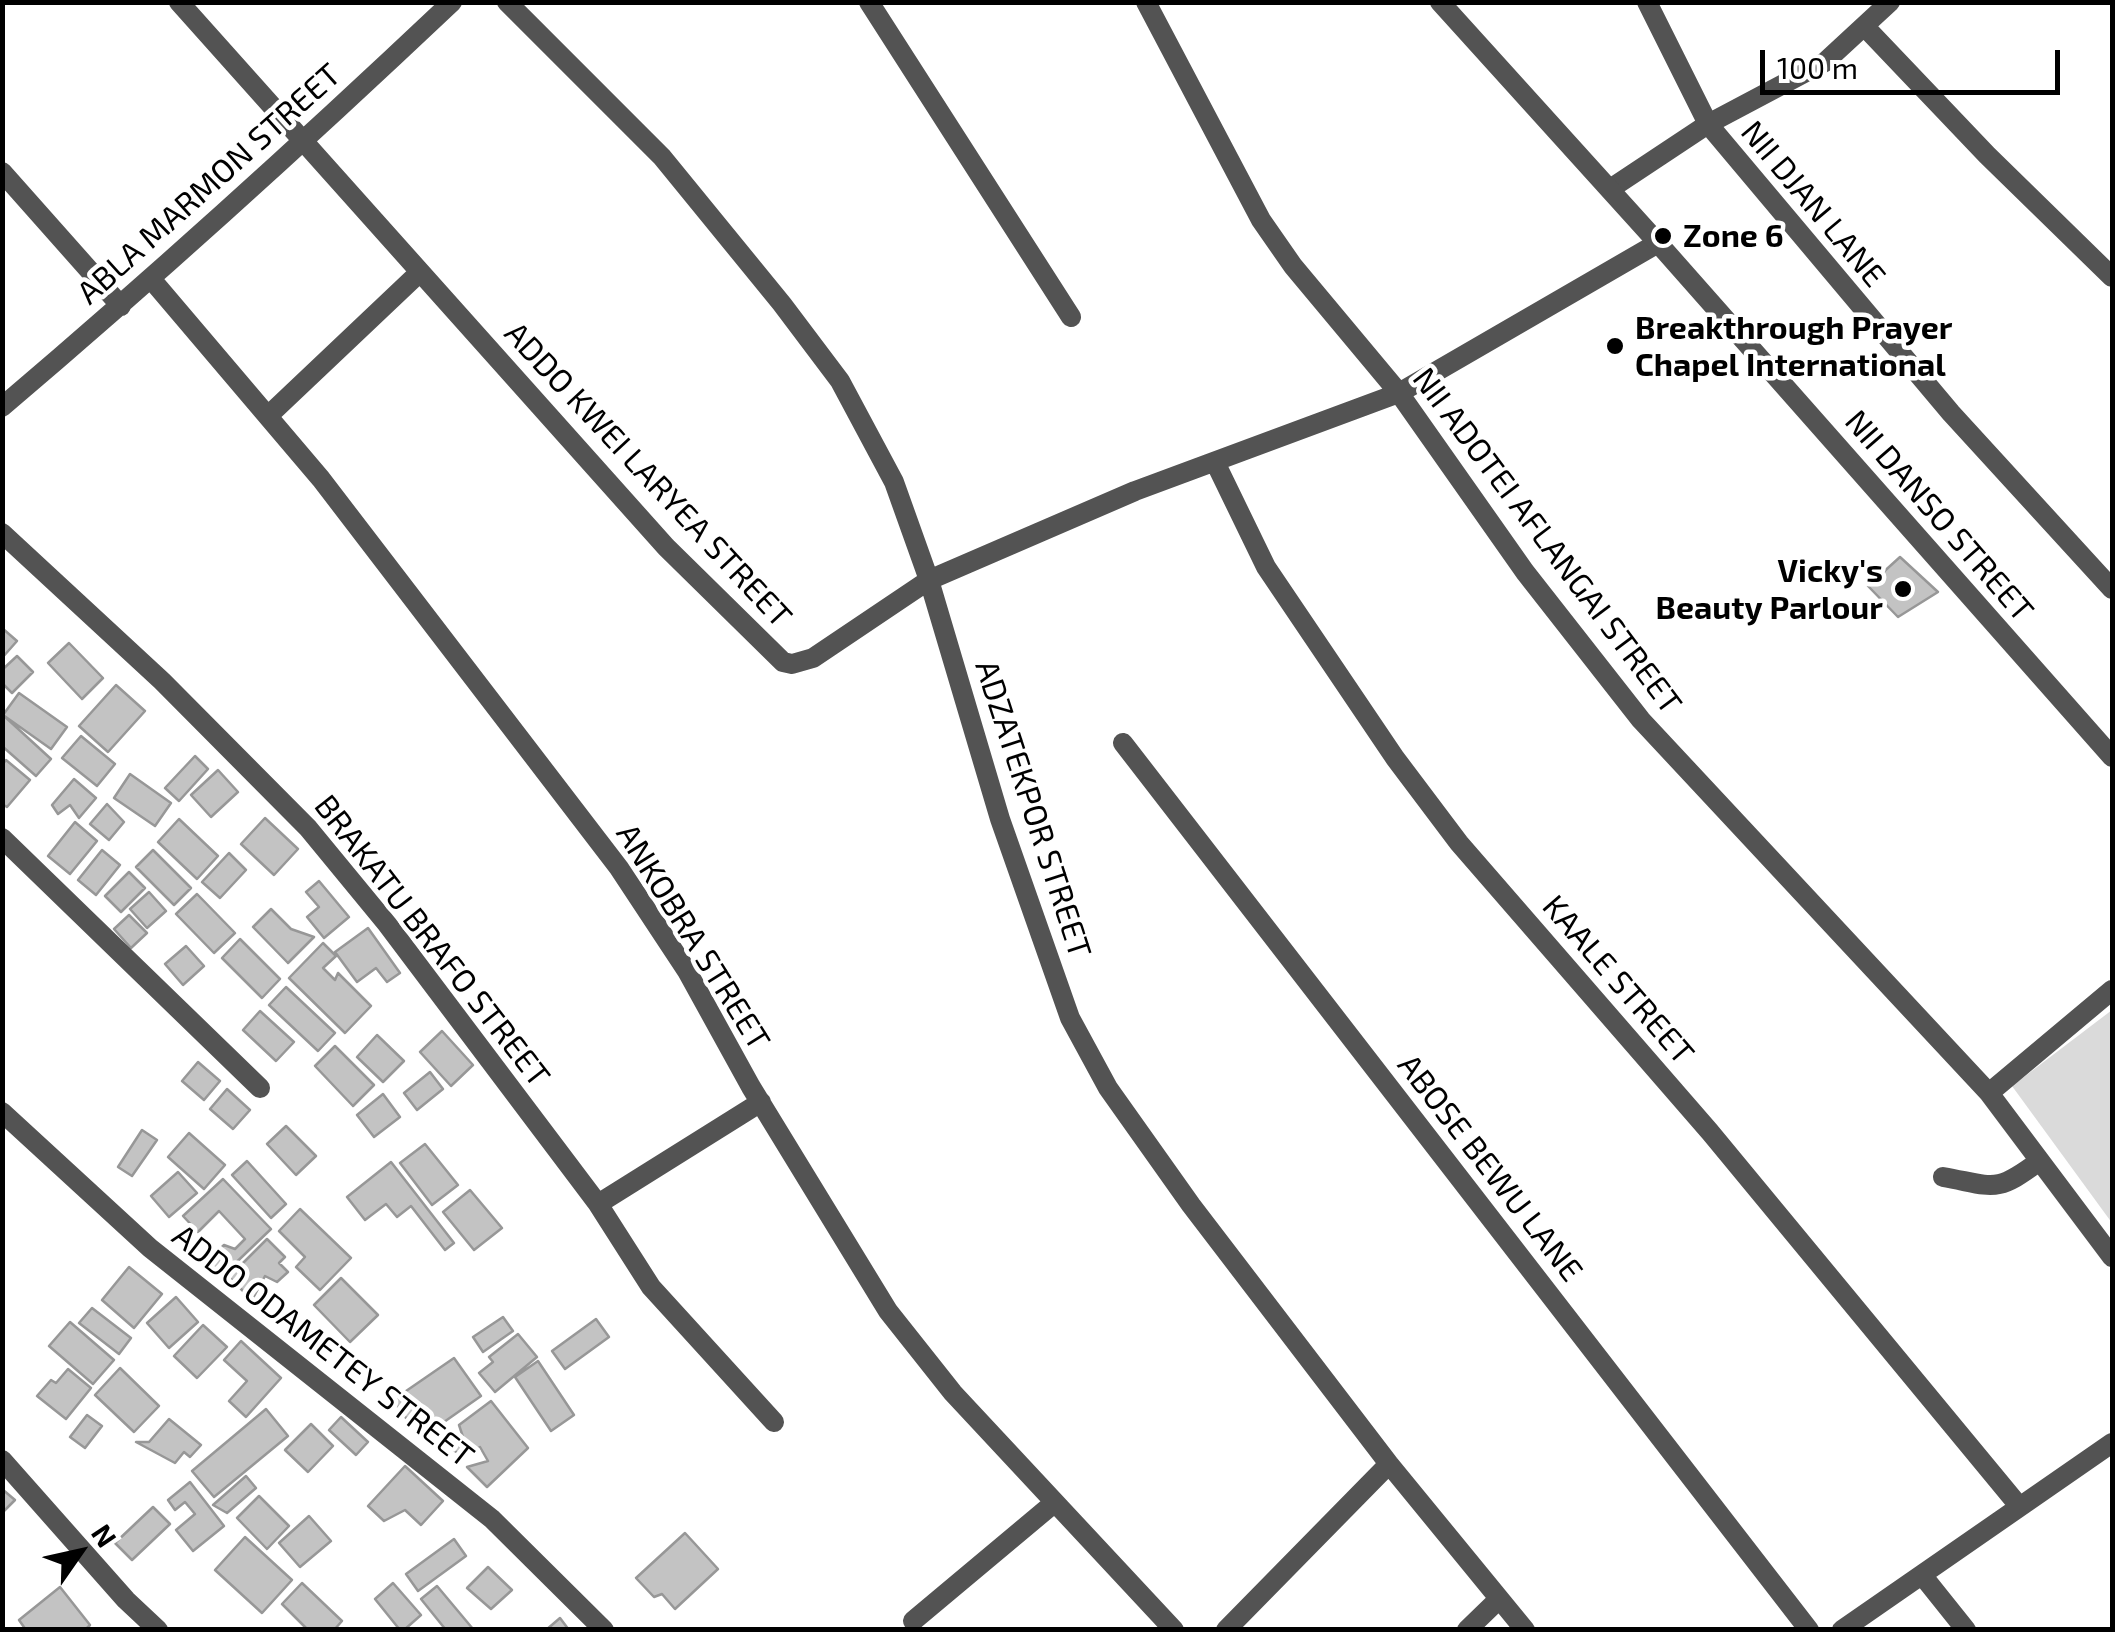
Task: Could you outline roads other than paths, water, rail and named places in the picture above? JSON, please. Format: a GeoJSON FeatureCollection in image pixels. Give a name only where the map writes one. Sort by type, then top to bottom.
{"type":"FeatureCollection","features":[{"type":"Feature","properties":{"kind":"street","name":"ADDO KWEI LARYEA STREET"},"geometry":{"type":"LineString","coordinates":[[178,2],[666,547],[783,662],[792,664],[813,658],[929,580],[1135,491],[1399,393],[1658,243]]}},
{"type":"Feature","properties":{"kind":"street","name":"ABLA MARMON STREET"},"geometry":{"type":"LineString","coordinates":[[2,407],[152,280],[452,2]]}},
{"type":"Feature","properties":{"kind":"street","name":"ADZATEKPOR STREET"},"geometry":{"type":"LineString","coordinates":[[507,2],[662,157],[840,380],[894,482],[929,580],[1000,820],[1070,1018],[1108,1088],[1191,1205],[1389,1464],[1524,1630]]}},
{"type":"Feature","properties":{"kind":"street"},"geometry":{"type":"LineString","coordinates":[[869,2],[1072,317]]}},
{"type":"Feature","properties":{"kind":"street","name":"NII ADOTEI AFLANGAI STREET"},"geometry":{"type":"LineString","coordinates":[[1146,2],[1260,220],[1293,266],[1399,393],[1525,572],[1640,720],[1989,1094],[2112,1257]]}},
{"type":"Feature","properties":{"kind":"street","name":"NII DANSO STREET"},"geometry":{"type":"LineString","coordinates":[[1440,2],[2112,757]]}},
{"type":"Feature","properties":{"kind":"street","name":"NII DJAN LANE"},"geometry":{"type":"LineString","coordinates":[[1647,2],[1708,124],[1952,413],[2112,590]]}},
{"type":"Feature","properties":{"kind":"street"},"geometry":{"type":"LineString","coordinates":[[1610,189],[1708,124],[1824,62],[1866,28],[1890,2]]}},
{"type":"Feature","properties":{"kind":"street"},"geometry":{"type":"LineString","coordinates":[[1866,28],[1987,155],[2112,277]]}},
{"type":"Feature","properties":{"kind":"street"},"geometry":{"type":"LineString","coordinates":[[2,172],[121,306]]}},
{"type":"Feature","properties":{"kind":"street"},"geometry":{"type":"LineString","coordinates":[[268,416],[420,272]]}},
{"type":"Feature","properties":{"kind":"street","name":"ANKOBRA STREET"},"geometry":{"type":"LineString","coordinates":[[152,280],[321,479],[619,868],[687,971],[760,1102],[888,1311],[952,1393],[1174,1630]]}},
{"type":"Feature","properties":{"kind":"street","name":"KAALE STREET"},"geometry":{"type":"LineString","coordinates":[[1215,462],[1266,567],[1395,758],[1458,843],[1710,1132],[2019,1506]]}},
{"type":"Feature","properties":{"kind":"street","name":"BRAKATU BRAFO STREET"},"geometry":{"type":"LineString","coordinates":[[2,533],[162,682],[308,828],[387,924],[598,1204],[652,1287],[774,1422]]}},
{"type":"Feature","properties":{"kind":"street","name":"ABOSE BEWU LANE"},"geometry":{"type":"LineString","coordinates":[[1122,743],[1809,1630]]}},
{"type":"Feature","properties":{"kind":"street"},"geometry":{"type":"LineString","coordinates":[[2,838],[260,1088]]}},
{"type":"Feature","properties":{"kind":"street"},"geometry":{"type":"LineString","coordinates":[[1989,1094],[2112,990]]}},
{"type":"Feature","properties":{"kind":"street"},"geometry":{"type":"LineString","coordinates":[[598,1204],[760,1102]]}},
{"type":"Feature","properties":{"kind":"street","name":"ADDO ODAMETEY STREET"},"geometry":{"type":"LineString","coordinates":[[2,1112],[150,1248],[492,1519],[604,1630]]}},
{"type":"Feature","properties":{"kind":"street"},"geometry":{"type":"LineString","coordinates":[[1943,1178],[1994,1186],[2007,1184],[2038,1162]]}},
{"type":"Feature","properties":{"kind":"street"},"geometry":{"type":"LineString","coordinates":[[1842,1630],[2112,1443]]}},
{"type":"Feature","properties":{"kind":"street"},"geometry":{"type":"LineString","coordinates":[[2,1460],[126,1600],[158,1630]]}},
{"type":"Feature","properties":{"kind":"street"},"geometry":{"type":"LineString","coordinates":[[1226,1630],[1389,1464]]}},
{"type":"Feature","properties":{"kind":"street"},"geometry":{"type":"LineString","coordinates":[[913,1621],[1054,1502]]}},
{"type":"Feature","properties":{"kind":"street"},"geometry":{"type":"LineString","coordinates":[[1922,1575],[1966,1630]]}},
{"type":"Feature","properties":{"kind":"street"},"geometry":{"type":"LineString","coordinates":[[1467,1630],[1499,1598]]}},
{"type":"Feature","properties":{"kind":"place","name":"Zone 6"},"geometry":{"type":"Point","coordinates":[1663,236]}},
{"type":"Feature","properties":{"kind":"place","name":"Breakthrough Prayer Chapel International"},"geometry":{"type":"Point","coordinates":[1615,346]}},
{"type":"Feature","properties":{"kind":"place","name":"Vicky's Beauty Parlour"},"geometry":{"type":"Point","coordinates":[1903,589]}}]}
